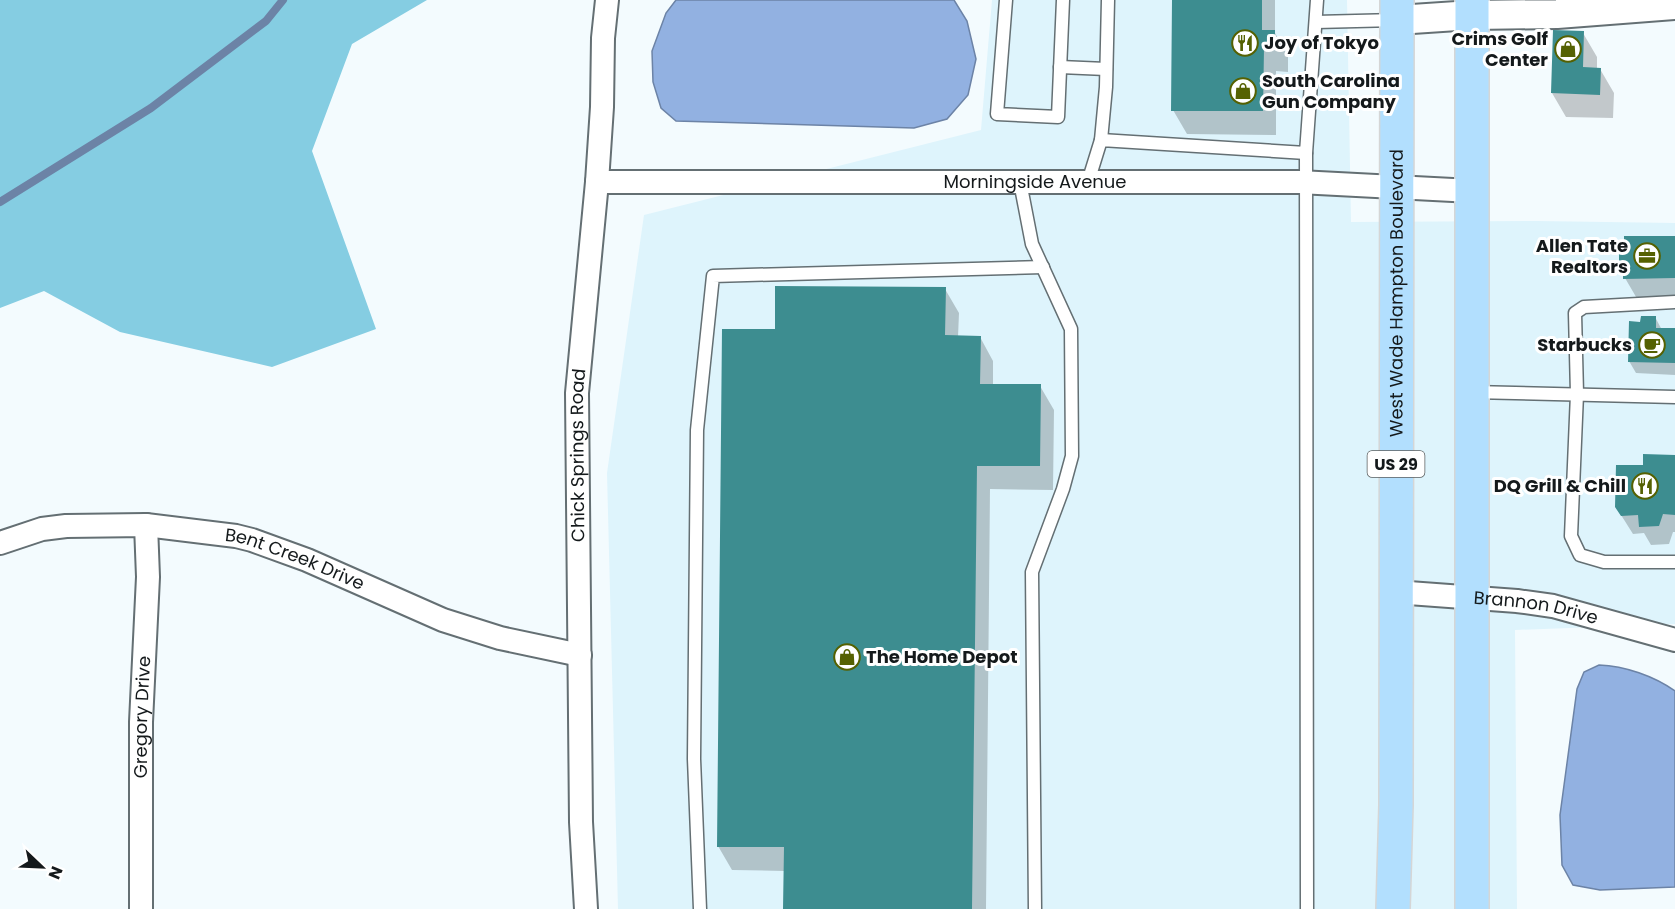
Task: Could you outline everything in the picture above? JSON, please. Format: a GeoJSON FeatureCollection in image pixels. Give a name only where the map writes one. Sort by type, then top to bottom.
{"type":"FeatureCollection","features":[{"type":"Feature","properties":{"kind":"main road"},"geometry":{"type":"LineString","coordinates":[[1472,7],[1472,909]]}},
{"type":"Feature","properties":{"kind":"main road","name":"West Wade Hampton Boulevard"},"geometry":{"type":"LineString","coordinates":[[1393,909],[1396,805],[1397,10]]}},
{"type":"Feature","properties":{"kind":"street","name":"Chick Springs Road"},"geometry":{"type":"LineString","coordinates":[[586,909],[581,822],[577,393],[597,182],[602,107],[603,38],[607,0]]}},
{"type":"Feature","properties":{"kind":"street"},"geometry":{"type":"LineString","coordinates":[[1397,10],[1472,7],[1557,14],[1605,5],[1675,5]]}},
{"type":"Feature","properties":{"kind":"street","name":"Morningside Avenue"},"geometry":{"type":"LineString","coordinates":[[597,182],[1305,182],[1472,191]]}},
{"type":"Feature","properties":{"kind":"street","name":"Bent Creek Drive"},"geometry":{"type":"LineString","coordinates":[[0,543],[42,529],[66,526],[146,525],[236,536],[307,560],[443,620],[500,638],[580,655]]}},
{"type":"Feature","properties":{"kind":"street","name":"Gregory Drive"},"geometry":{"type":"LineString","coordinates":[[141,909],[141,722],[148,577],[146,525]]}},
{"type":"Feature","properties":{"kind":"street","name":"Brannon Drive"},"geometry":{"type":"LineString","coordinates":[[1395,592],[1553,606],[1675,640]]}},
{"type":"Feature","properties":{"kind":"lane"},"geometry":{"type":"LineString","coordinates":[[1006,0],[996,114],[1058,117],[1063,0]]}},
{"type":"Feature","properties":{"kind":"lane"},"geometry":{"type":"LineString","coordinates":[[1088,182],[1101,140],[1108,0]]}},
{"type":"Feature","properties":{"kind":"lane"},"geometry":{"type":"LineString","coordinates":[[1307,909],[1305,182],[1317,0]]}},
{"type":"Feature","properties":{"kind":"lane"},"geometry":{"type":"LineString","coordinates":[[1316,22],[1397,10]]}},
{"type":"Feature","properties":{"kind":"lane"},"geometry":{"type":"LineString","coordinates":[[1060,67],[1106,69]]}},
{"type":"Feature","properties":{"kind":"lane"},"geometry":{"type":"LineString","coordinates":[[1101,140],[1306,153]]}},
{"type":"Feature","properties":{"kind":"lane"},"geometry":{"type":"LineString","coordinates":[[1020,182],[1032,244],[1071,329],[1072,456],[1063,489],[1032,572],[1035,909]]}},
{"type":"Feature","properties":{"kind":"lane"},"geometry":{"type":"LineString","coordinates":[[700,909],[694,759],[697,430],[713,276],[1043,267]]}},
{"type":"Feature","properties":{"kind":"lane"},"geometry":{"type":"LineString","coordinates":[[1675,302],[1584,307],[1575,313],[1577,394],[1571,536],[1580,555],[1604,562],[1675,562]]}},
{"type":"Feature","properties":{"kind":"lane"},"geometry":{"type":"LineString","coordinates":[[1471,392],[1675,397]]}},
{"type":"Feature","properties":{"kind":"shaded area"},"geometry":{"type":"Polygon","coordinates":[[[0,0],[427,0],[352,44],[312,151],[376,329],[272,367],[120,332],[44,291],[0,308],[0,0]]]}},
{"type":"Feature","properties":{"kind":"shaded area"},"geometry":{"type":"Polygon","coordinates":[[[676,0],[954,0],[967,21],[976,59],[968,95],[947,119],[914,128],[676,121],[661,108],[653,82],[652,51],[666,13],[676,0]]]}},
{"type":"Feature","properties":{"kind":"shaded area"},"geometry":{"type":"Polygon","coordinates":[[[992,0],[1347,0],[1351,222],[1675,223],[1675,624],[1515,630],[1517,909],[618,909],[607,473],[644,215],[981,130],[992,0]]]}},
{"type":"Feature","properties":{"kind":"shaded area"},"geometry":{"type":"Polygon","coordinates":[[[1599,665],[1619,667],[1639,673],[1675,691],[1675,887],[1600,890],[1573,885],[1562,865],[1560,815],[1577,689],[1584,672],[1599,665]]]}},
{"type":"Feature","properties":{"kind":"building"},"geometry":{"type":"Polygon","coordinates":[[[1172,0],[1262,0],[1262,30],[1275,30],[1275,48],[1264,48],[1263,111],[1171,111],[1172,0]]]}},
{"type":"Feature","properties":{"kind":"building","name":"Crims Golf Center"},"geometry":{"type":"Polygon","coordinates":[[[1553,30],[1584,31],[1583,67],[1601,68],[1600,95],[1551,93],[1553,30]]]}},
{"type":"Feature","properties":{"kind":"building","name":"Allen Tate Realtors"},"geometry":{"type":"Polygon","coordinates":[[[1624,236],[1675,236],[1675,278],[1623,279],[1623,267],[1619,267],[1619,245],[1624,245],[1624,236]]]}},
{"type":"Feature","properties":{"kind":"building","name":"The Home Depot"},"geometry":{"type":"Polygon","coordinates":[[[775,286],[946,287],[945,335],[981,336],[980,384],[1041,384],[1040,466],[977,466],[972,909],[783,909],[784,847],[717,847],[722,329],[775,329],[775,286]]]}},
{"type":"Feature","properties":{"kind":"building","name":"Starbucks"},"geometry":{"type":"Polygon","coordinates":[[[1641,316],[1656,316],[1656,328],[1675,328],[1675,363],[1628,362],[1629,321],[1640,322],[1641,316]]]}},
{"type":"Feature","properties":{"kind":"building","name":"DQ Grill & Chill"},"geometry":{"type":"Polygon","coordinates":[[[1643,454],[1675,455],[1675,515],[1663,514],[1659,526],[1639,527],[1638,515],[1621,516],[1615,507],[1616,465],[1643,465],[1643,454]]]}},
{"type":"Feature","properties":{"kind":"waterway"},"geometry":{"type":"LineString","coordinates":[[0,202],[151,108],[266,21],[283,0]]}},
{"type":"Feature","properties":{"kind":"place","name":"Joy of Tokyo"},"geometry":{"type":"Point","coordinates":[1245,43]}},
{"type":"Feature","properties":{"kind":"place","name":"Crims Golf Center"},"geometry":{"type":"Point","coordinates":[1568,49]}},
{"type":"Feature","properties":{"kind":"place","name":"South Carolina Gun Company"},"geometry":{"type":"Point","coordinates":[1243,91]}},
{"type":"Feature","properties":{"kind":"place","name":"Allen Tate Realtors"},"geometry":{"type":"Point","coordinates":[1647,256]}},
{"type":"Feature","properties":{"kind":"place","name":"Starbucks"},"geometry":{"type":"Point","coordinates":[1652,345]}},
{"type":"Feature","properties":{"kind":"place","name":"DQ Grill & Chill"},"geometry":{"type":"Point","coordinates":[1645,486]}},
{"type":"Feature","properties":{"kind":"place","name":"The Home Depot"},"geometry":{"type":"Point","coordinates":[847,657]}}]}
